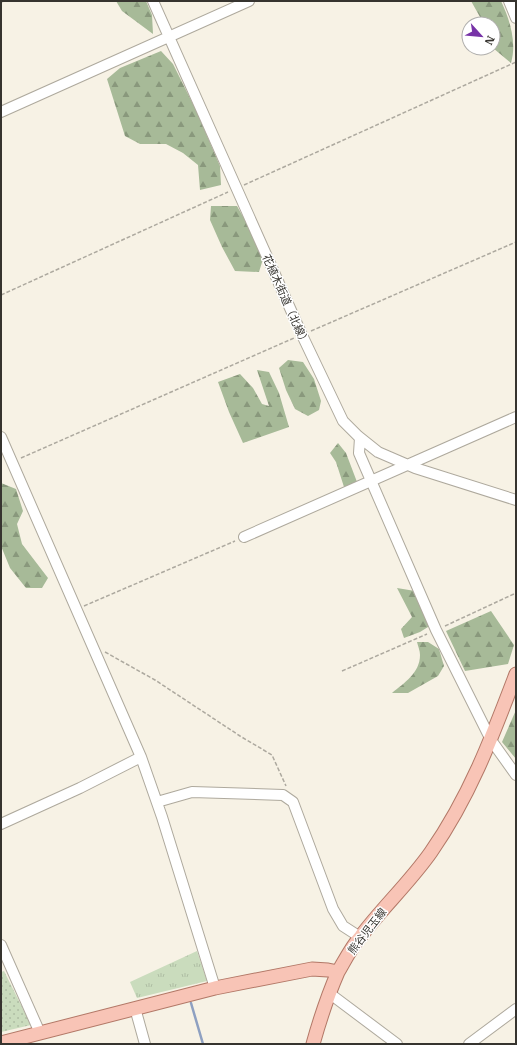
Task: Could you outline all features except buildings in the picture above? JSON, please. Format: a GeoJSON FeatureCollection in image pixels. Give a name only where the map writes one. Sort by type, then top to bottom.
{"type":"FeatureCollection","features":[{"type":"Feature","properties":{"kind":"main road","name":"熊谷児玉線"},"geometry":{"type":"LineString","coordinates":[[313,1044],[319,1021],[338,972],[360,937],[416,871],[441,838],[471,785],[491,740],[516,674]]}},
{"type":"Feature","properties":{"kind":"main road"},"geometry":{"type":"LineString","coordinates":[[1,1043],[215,988],[312,969],[338,972]]}},
{"type":"Feature","properties":{"kind":"street","name":"花植木街道（北線）"},"geometry":{"type":"LineString","coordinates":[[153,1],[302,335],[343,421],[360,438],[378,452],[407,464],[516,500]]}},
{"type":"Feature","properties":{"kind":"street"},"geometry":{"type":"LineString","coordinates":[[1,112],[249,1]]}},
{"type":"Feature","properties":{"kind":"street"},"geometry":{"type":"LineString","coordinates":[[508,1],[516,18]]}},
{"type":"Feature","properties":{"kind":"street"},"geometry":{"type":"LineString","coordinates":[[244,537],[516,417]]}},
{"type":"Feature","properties":{"kind":"street"},"geometry":{"type":"LineString","coordinates":[[1,437],[141,757],[157,802],[215,988]]}},
{"type":"Feature","properties":{"kind":"street"},"geometry":{"type":"LineString","coordinates":[[360,438],[359,453],[436,630],[491,740],[516,775]]}},
{"type":"Feature","properties":{"kind":"street"},"geometry":{"type":"LineString","coordinates":[[1,824],[80,788],[141,757]]}},
{"type":"Feature","properties":{"kind":"street"},"geometry":{"type":"LineString","coordinates":[[157,802],[192,792],[283,795],[293,802],[333,909],[343,926],[360,937]]}},
{"type":"Feature","properties":{"kind":"street"},"geometry":{"type":"LineString","coordinates":[[1,945],[40,1033]]}},
{"type":"Feature","properties":{"kind":"street"},"geometry":{"type":"LineString","coordinates":[[329,993],[397,1044]]}},
{"type":"Feature","properties":{"kind":"street"},"geometry":{"type":"LineString","coordinates":[[135,1008],[145,1044]]}},
{"type":"Feature","properties":{"kind":"street"},"geometry":{"type":"LineString","coordinates":[[469,1044],[516,1009]]}},
{"type":"Feature","properties":{"kind":"path"},"geometry":{"type":"LineString","coordinates":[[1,294],[516,62]]}},
{"type":"Feature","properties":{"kind":"path"},"geometry":{"type":"LineString","coordinates":[[12,462],[516,242]]}},
{"type":"Feature","properties":{"kind":"path"},"geometry":{"type":"LineString","coordinates":[[77,610],[244,537]]}},
{"type":"Feature","properties":{"kind":"path"},"geometry":{"type":"LineString","coordinates":[[92,644],[155,680],[240,736],[272,755],[293,802]]}},
{"type":"Feature","properties":{"kind":"green space"},"geometry":{"type":"Polygon","coordinates":[[[116,1],[146,1],[152,15],[153,34],[122,11],[116,1]]]}},
{"type":"Feature","properties":{"kind":"green space"},"geometry":{"type":"Polygon","coordinates":[[[471,1],[501,1],[512,32],[513,55],[511,63],[501,55],[501,16],[479,16],[471,1]]]}},
{"type":"Feature","properties":{"kind":"green space"},"geometry":{"type":"Polygon","coordinates":[[[161,51],[173,64],[196,110],[220,166],[221,185],[200,190],[198,165],[183,153],[166,144],[140,144],[125,136],[107,79],[120,68],[161,51]]]}},
{"type":"Feature","properties":{"kind":"green space"},"geometry":{"type":"Polygon","coordinates":[[[211,206],[237,206],[250,229],[263,259],[259,272],[235,271],[210,220],[211,206]]]}},
{"type":"Feature","properties":{"kind":"green space"},"geometry":{"type":"Polygon","coordinates":[[[288,360],[303,362],[314,379],[321,401],[319,410],[308,416],[295,409],[286,390],[279,368],[288,360]]]}},
{"type":"Feature","properties":{"kind":"green space"},"geometry":{"type":"Polygon","coordinates":[[[257,370],[269,372],[279,393],[289,427],[243,443],[218,382],[240,374],[253,388],[262,404],[269,406],[257,370]]]}},
{"type":"Feature","properties":{"kind":"green space"},"geometry":{"type":"Polygon","coordinates":[[[338,443],[346,453],[357,482],[344,487],[336,462],[330,453],[338,443]]]}},
{"type":"Feature","properties":{"kind":"green space"},"geometry":{"type":"Polygon","coordinates":[[[1,483],[16,489],[23,511],[17,524],[22,544],[48,578],[42,588],[26,588],[10,568],[1,546],[1,483]]]}},
{"type":"Feature","properties":{"kind":"green space"},"geometry":{"type":"Polygon","coordinates":[[[397,588],[415,591],[428,619],[428,627],[420,632],[404,638],[401,629],[412,617],[397,588]]]}},
{"type":"Feature","properties":{"kind":"green space"},"geometry":{"type":"Polygon","coordinates":[[[491,611],[514,645],[508,664],[465,671],[446,631],[491,611]]]}},
{"type":"Feature","properties":{"kind":"green space"},"geometry":{"type":"Polygon","coordinates":[[[417,642],[428,642],[439,649],[444,666],[438,676],[408,693],[392,693],[410,677],[417,667],[420,655],[417,642]]]}},
{"type":"Feature","properties":{"kind":"green space"},"geometry":{"type":"Polygon","coordinates":[[[516,710],[516,759],[502,742],[516,710]]]}},
{"type":"Feature","properties":{"kind":"green space"},"geometry":{"type":"Polygon","coordinates":[[[197,951],[207,981],[137,998],[130,982],[197,951]]]}},
{"type":"Feature","properties":{"kind":"green space"},"geometry":{"type":"Polygon","coordinates":[[[4,971],[31,1025],[1,1032],[1,972],[4,971]]]}},
{"type":"Feature","properties":{"kind":"waterway"},"geometry":{"type":"LineString","coordinates":[[191,1003],[203,1044]]}}]}
